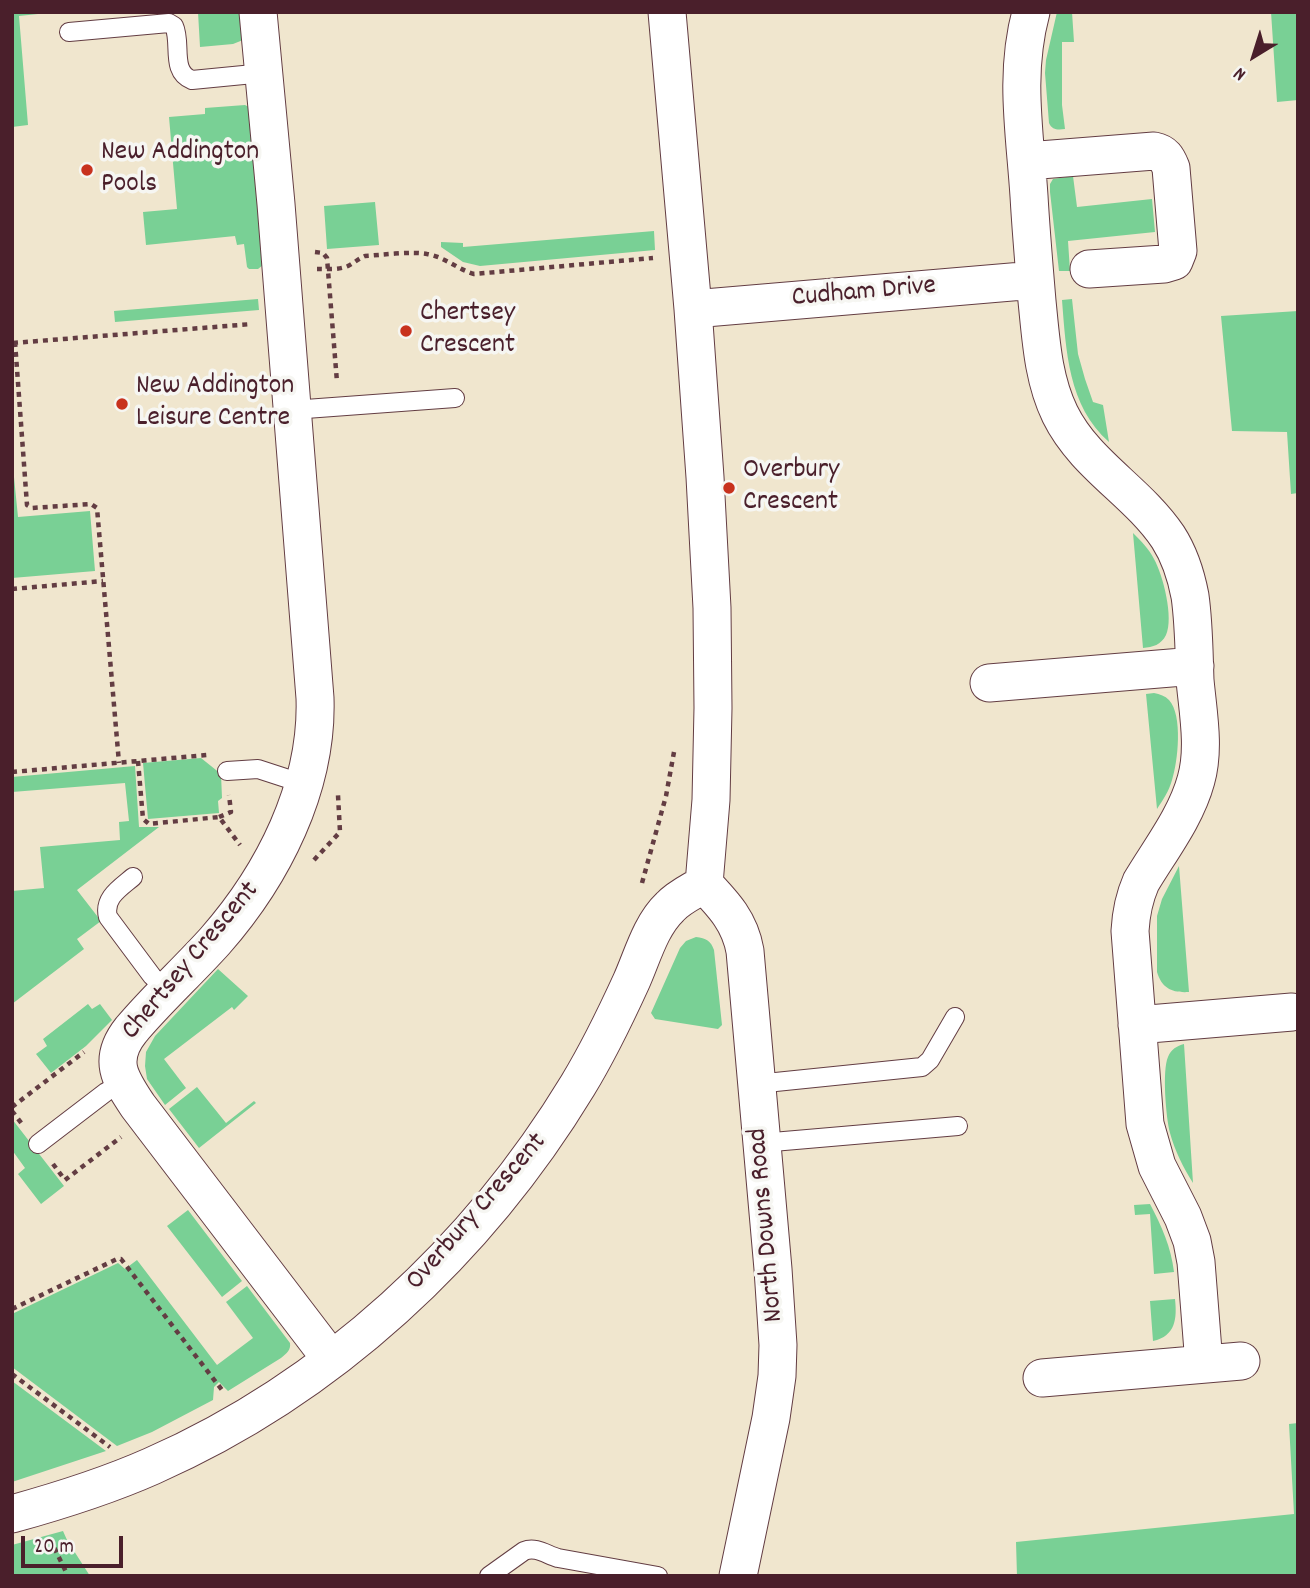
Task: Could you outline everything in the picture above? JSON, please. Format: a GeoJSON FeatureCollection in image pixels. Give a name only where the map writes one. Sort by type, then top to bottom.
{"type":"FeatureCollection","features":[{"type":"Feature","properties":{"kind":"street","name":"Chertsey Crescent"},"geometry":{"type":"LineString","coordinates":[[258,12],[316,711],[304,784],[287,829],[265,872],[222,933],[131,1030],[121,1066],[138,1106],[331,1359]]}},
{"type":"Feature","properties":{"kind":"street"},"geometry":{"type":"LineString","coordinates":[[667,12],[693,309],[712,625],[711,800],[705,884]]}},
{"type":"Feature","properties":{"kind":"street"},"geometry":{"type":"LineString","coordinates":[[1031,12],[1021,75],[1035,280],[1045,368],[1051,392],[1079,444],[1151,515],[1174,548],[1185,574],[1190,597],[1200,738],[1196,781],[1182,815],[1141,882],[1131,914],[1131,951],[1147,1135],[1157,1166],[1189,1231],[1195,1252],[1204,1364]]}},
{"type":"Feature","properties":{"kind":"street"},"geometry":{"type":"LineString","coordinates":[[1027,161],[1154,151],[1164,155],[1168,161],[1171,168],[1178,251],[1174,261],[1089,269]]}},
{"type":"Feature","properties":{"kind":"street","name":"Cudham Drive"},"geometry":{"type":"LineString","coordinates":[[693,309],[1035,280]]}},
{"type":"Feature","properties":{"kind":"street"},"geometry":{"type":"LineString","coordinates":[[989,683],[1195,666]]}},
{"type":"Feature","properties":{"kind":"street","name":"North Downs Road"},"geometry":{"type":"LineString","coordinates":[[705,884],[729,910],[743,942],[778,1345],[777,1376],[768,1432],[738,1576]]}},
{"type":"Feature","properties":{"kind":"street","name":"Overbury Crescent"},"geometry":{"type":"LineString","coordinates":[[12,1514],[134,1474],[186,1450],[240,1420],[306,1378],[375,1324],[419,1285],[471,1230],[524,1166],[557,1120],[593,1060],[659,921],[670,907],[705,884]]}},
{"type":"Feature","properties":{"kind":"street"},"geometry":{"type":"LineString","coordinates":[[1136,1025],[1292,1013]]}},
{"type":"Feature","properties":{"kind":"street"},"geometry":{"type":"LineString","coordinates":[[1042,1378],[1241,1361]]}},
{"type":"Feature","properties":{"kind":"lane"},"geometry":{"type":"LineString","coordinates":[[69,32],[169,23],[176,31],[179,66],[186,78],[192,80],[264,73]]}},
{"type":"Feature","properties":{"kind":"lane"},"geometry":{"type":"LineString","coordinates":[[292,410],[455,398]]}},
{"type":"Feature","properties":{"kind":"lane"},"geometry":{"type":"LineString","coordinates":[[227,771],[258,769],[304,784]]}},
{"type":"Feature","properties":{"kind":"lane"},"geometry":{"type":"LineString","coordinates":[[133,877],[110,898],[106,910],[108,917],[152,976],[167,991]]}},
{"type":"Feature","properties":{"kind":"lane"},"geometry":{"type":"LineString","coordinates":[[756,1084],[922,1067],[930,1060],[955,1017]]}},
{"type":"Feature","properties":{"kind":"lane","name":"Chertsey Crescent"},"geometry":{"type":"LineString","coordinates":[[38,1144],[106,1091],[121,1066]]}},
{"type":"Feature","properties":{"kind":"lane"},"geometry":{"type":"LineString","coordinates":[[761,1143],[958,1126]]}},
{"type":"Feature","properties":{"kind":"lane"},"geometry":{"type":"LineString","coordinates":[[489,1576],[529,1549],[558,1558],[658,1576]]}},
{"type":"Feature","properties":{"kind":"path"},"geometry":{"type":"LineString","coordinates":[[281,271],[341,268],[365,256],[425,253],[474,274],[688,254]]}},
{"type":"Feature","properties":{"kind":"path"},"geometry":{"type":"LineString","coordinates":[[119,762],[97,508],[91,504],[32,508],[27,505],[13,343],[285,321]]}},
{"type":"Feature","properties":{"kind":"path"},"geometry":{"type":"LineString","coordinates":[[12,589],[103,581]]}},
{"type":"Feature","properties":{"kind":"path"},"geometry":{"type":"LineString","coordinates":[[640,889],[666,796],[676,742]]}},
{"type":"Feature","properties":{"kind":"path"},"geometry":{"type":"LineString","coordinates":[[12,772],[225,753],[227,771]]}},
{"type":"Feature","properties":{"kind":"path"},"geometry":{"type":"LineString","coordinates":[[138,761],[143,820],[149,824],[219,817],[253,863],[265,872]]}},
{"type":"Feature","properties":{"kind":"path"},"geometry":{"type":"LineString","coordinates":[[121,1066],[104,1046],[91,1048],[12,1109],[65,1180],[131,1129]]}},
{"type":"Feature","properties":{"kind":"path"},"geometry":{"type":"LineString","coordinates":[[12,1309],[121,1259],[219,1385],[240,1420]]}},
{"type":"Feature","properties":{"kind":"path"},"geometry":{"type":"LineString","coordinates":[[12,1374],[113,1449],[134,1474]]}},
{"type":"Feature","properties":{"kind":"green space"},"geometry":{"type":"Polygon","coordinates":[[[12,12],[57,12],[19,16],[28,125],[12,127],[12,12]]]}},
{"type":"Feature","properties":{"kind":"green space"},"geometry":{"type":"Polygon","coordinates":[[[198,12],[244,12],[243,40],[233,44],[200,47],[198,12]]]}},
{"type":"Feature","properties":{"kind":"green space"},"geometry":{"type":"Polygon","coordinates":[[[1057,12],[1072,12],[1074,42],[1062,42],[1062,105],[1065,129],[1054,128],[1049,123],[1045,73],[1057,12]]]}},
{"type":"Feature","properties":{"kind":"green space"},"geometry":{"type":"Polygon","coordinates":[[[1271,12],[1298,12],[1298,100],[1277,102],[1271,12]]]}},
{"type":"Feature","properties":{"kind":"green space"},"geometry":{"type":"Polygon","coordinates":[[[245,105],[251,108],[263,265],[258,269],[247,267],[244,244],[237,245],[235,236],[146,245],[143,212],[177,209],[169,117],[205,114],[205,108],[245,105]]]}},
{"type":"Feature","properties":{"kind":"green space"},"geometry":{"type":"Polygon","coordinates":[[[1073,176],[1077,207],[1152,199],[1155,232],[1068,241],[1070,271],[1059,271],[1050,184],[1053,179],[1073,176]]]}},
{"type":"Feature","properties":{"kind":"green space"},"geometry":{"type":"Polygon","coordinates":[[[375,202],[379,245],[327,249],[324,206],[375,202]]]}},
{"type":"Feature","properties":{"kind":"green space"},"geometry":{"type":"Polygon","coordinates":[[[654,231],[655,250],[480,266],[463,262],[441,247],[441,242],[463,243],[463,247],[654,231]]]}},
{"type":"Feature","properties":{"kind":"green space"},"geometry":{"type":"Polygon","coordinates":[[[258,299],[259,310],[115,322],[114,311],[258,299]]]}},
{"type":"Feature","properties":{"kind":"green space"},"geometry":{"type":"Polygon","coordinates":[[[1072,299],[1078,354],[1093,402],[1103,405],[1109,442],[1095,428],[1085,412],[1072,376],[1062,300],[1072,299]]]}},
{"type":"Feature","properties":{"kind":"green space"},"geometry":{"type":"Polygon","coordinates":[[[1298,311],[1298,493],[1291,494],[1287,432],[1232,431],[1221,316],[1298,311]]]}},
{"type":"Feature","properties":{"kind":"green space"},"geometry":{"type":"Polygon","coordinates":[[[12,457],[18,517],[90,511],[95,571],[12,578],[12,457]]]}},
{"type":"Feature","properties":{"kind":"green space"},"geometry":{"type":"Polygon","coordinates":[[[1133,533],[1147,548],[1157,566],[1164,586],[1169,618],[1162,641],[1143,648],[1133,533]]]}},
{"type":"Feature","properties":{"kind":"green space"},"geometry":{"type":"Polygon","coordinates":[[[1154,693],[1169,700],[1178,727],[1172,780],[1157,809],[1146,694],[1154,693]]]}},
{"type":"Feature","properties":{"kind":"green space"},"geometry":{"type":"Polygon","coordinates":[[[201,758],[221,774],[222,798],[218,801],[219,813],[148,819],[143,763],[201,758]]]}},
{"type":"Feature","properties":{"kind":"green space"},"geometry":{"type":"Polygon","coordinates":[[[135,766],[139,827],[159,827],[77,890],[101,921],[77,939],[84,949],[12,1004],[12,891],[44,888],[40,847],[120,840],[119,822],[129,821],[125,783],[12,792],[12,777],[135,766]]]}},
{"type":"Feature","properties":{"kind":"green space"},"geometry":{"type":"Polygon","coordinates":[[[1179,866],[1189,992],[1169,989],[1157,972],[1157,916],[1162,899],[1179,866]]]}},
{"type":"Feature","properties":{"kind":"green space"},"geometry":{"type":"Polygon","coordinates":[[[696,937],[708,940],[714,950],[722,1025],[718,1029],[655,1019],[651,1013],[680,948],[686,941],[696,937]]]}},
{"type":"Feature","properties":{"kind":"green space"},"geometry":{"type":"Polygon","coordinates":[[[218,969],[248,996],[234,1010],[232,1007],[164,1059],[186,1088],[165,1105],[147,1079],[146,1052],[155,1036],[218,969]]]}},
{"type":"Feature","properties":{"kind":"green space"},"geometry":{"type":"Polygon","coordinates":[[[88,1004],[92,1009],[100,1004],[112,1020],[86,1046],[51,1073],[36,1054],[47,1046],[43,1039],[88,1004]]]}},
{"type":"Feature","properties":{"kind":"green space"},"geometry":{"type":"Polygon","coordinates":[[[1184,1044],[1193,1183],[1172,1140],[1165,1094],[1168,1057],[1174,1048],[1184,1044]]]}},
{"type":"Feature","properties":{"kind":"green space"},"geometry":{"type":"Polygon","coordinates":[[[197,1087],[226,1123],[254,1101],[256,1103],[199,1148],[169,1109],[197,1087]]]}},
{"type":"Feature","properties":{"kind":"green space"},"geometry":{"type":"Polygon","coordinates":[[[12,1119],[64,1186],[41,1204],[18,1174],[25,1168],[12,1150],[12,1119]]]}},
{"type":"Feature","properties":{"kind":"green space"},"geometry":{"type":"Polygon","coordinates":[[[1150,1204],[1171,1254],[1174,1272],[1154,1274],[1150,1214],[1135,1215],[1134,1205],[1150,1204]]]}},
{"type":"Feature","properties":{"kind":"green space"},"geometry":{"type":"Polygon","coordinates":[[[188,1210],[242,1281],[222,1297],[167,1226],[188,1210]]]}},
{"type":"Feature","properties":{"kind":"green space"},"geometry":{"type":"Polygon","coordinates":[[[137,1260],[217,1365],[253,1338],[226,1302],[247,1286],[290,1345],[281,1358],[228,1391],[219,1382],[214,1387],[213,1400],[152,1432],[117,1446],[12,1367],[12,1314],[118,1263],[125,1269],[137,1260]]]}},
{"type":"Feature","properties":{"kind":"green space"},"geometry":{"type":"Polygon","coordinates":[[[1175,1299],[1176,1313],[1171,1331],[1161,1339],[1153,1341],[1150,1301],[1175,1299]]]}},
{"type":"Feature","properties":{"kind":"green space"},"geometry":{"type":"Polygon","coordinates":[[[12,1381],[106,1451],[12,1482],[12,1381]]]}},
{"type":"Feature","properties":{"kind":"green space"},"geometry":{"type":"Polygon","coordinates":[[[1298,1423],[1298,1576],[1017,1576],[1016,1542],[1294,1514],[1289,1424],[1298,1423]]]}},
{"type":"Feature","properties":{"kind":"green space"},"geometry":{"type":"Polygon","coordinates":[[[63,1531],[90,1576],[12,1576],[12,1545],[63,1531]]]}},
{"type":"Feature","properties":{"kind":"place","name":"New Addington Pools"},"geometry":{"type":"Point","coordinates":[87,170]}},
{"type":"Feature","properties":{"kind":"place","name":"Chertsey Crescent"},"geometry":{"type":"Point","coordinates":[406,331]}},
{"type":"Feature","properties":{"kind":"place","name":"New Addington Leisure Centre"},"geometry":{"type":"Point","coordinates":[122,404]}},
{"type":"Feature","properties":{"kind":"place","name":"Overbury Crescent"},"geometry":{"type":"Point","coordinates":[729,488]}}]}
